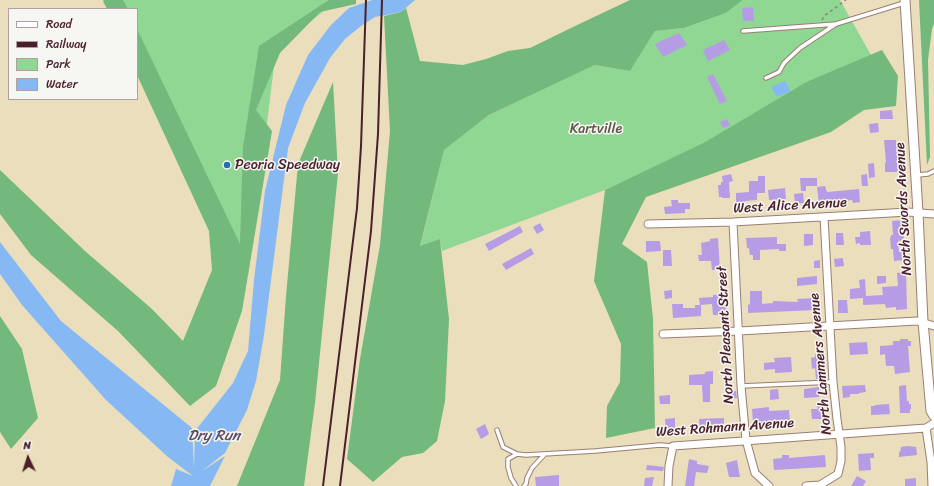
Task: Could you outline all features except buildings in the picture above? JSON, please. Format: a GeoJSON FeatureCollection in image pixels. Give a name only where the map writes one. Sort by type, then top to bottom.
{"type":"FeatureCollection","features":[{"type":"Feature","properties":{"kind":"street","name":"North Swords Avenue"},"geometry":{"type":"LineString","coordinates":[[905,1],[923,322],[931,411],[934,416]]}},
{"type":"Feature","properties":{"kind":"street","name":"West Alice Avenue"},"geometry":{"type":"LineString","coordinates":[[648,224],[733,222],[918,212],[934,214]]}},
{"type":"Feature","properties":{"kind":"street","name":"North Lammers Avenue"},"geometry":{"type":"LineString","coordinates":[[806,486],[820,485],[838,474],[841,461],[841,447],[833,382],[824,217]]}},
{"type":"Feature","properties":{"kind":"street","name":"North Pleasant Street"},"geometry":{"type":"LineString","coordinates":[[733,222],[741,386],[746,440],[755,473],[769,486]]}},
{"type":"Feature","properties":{"kind":"street"},"geometry":{"type":"LineString","coordinates":[[663,334],[917,321],[934,326]]}},
{"type":"Feature","properties":{"kind":"street","name":"West Rohmann Avenue"},"geometry":{"type":"LineString","coordinates":[[673,446],[926,428],[934,423]]}},
{"type":"Feature","properties":{"kind":"street"},"geometry":{"type":"LineString","coordinates":[[926,428],[931,462],[932,486]]}},
{"type":"Feature","properties":{"kind":"street"},"geometry":{"type":"LineString","coordinates":[[668,486],[669,466],[673,446]]}},
{"type":"Feature","properties":{"kind":"lane"},"geometry":{"type":"LineString","coordinates":[[766,78],[779,72],[784,63],[800,48],[836,24],[905,1]]}},
{"type":"Feature","properties":{"kind":"lane"},"geometry":{"type":"LineString","coordinates":[[743,31],[820,24],[836,24]]}},
{"type":"Feature","properties":{"kind":"lane"},"geometry":{"type":"LineString","coordinates":[[916,176],[928,174],[934,170]]}},
{"type":"Feature","properties":{"kind":"lane"},"geometry":{"type":"LineString","coordinates":[[741,386],[833,382]]}},
{"type":"Feature","properties":{"kind":"lane"},"geometry":{"type":"LineString","coordinates":[[496,430],[503,447],[517,454]]}},
{"type":"Feature","properties":{"kind":"lane","name":"West Rohmann Avenue"},"geometry":{"type":"LineString","coordinates":[[517,454],[544,455],[660,445],[673,446]]}},
{"type":"Feature","properties":{"kind":"lane"},"geometry":{"type":"LineString","coordinates":[[516,486],[511,478],[508,467],[508,459],[517,454]]}},
{"type":"Feature","properties":{"kind":"lane"},"geometry":{"type":"LineString","coordinates":[[524,486],[532,468],[544,455]]}},
{"type":"Feature","properties":{"kind":"path"},"geometry":{"type":"LineString","coordinates":[[820,24],[824,16],[846,0]]}},
{"type":"Feature","properties":{"kind":"green space","name":"Peoria Speedway"},"geometry":{"type":"Polygon","coordinates":[[[110,0],[337,0],[276,50],[248,276],[138,56],[138,8],[114,8],[110,0]]]}},
{"type":"Feature","properties":{"kind":"green space"},"geometry":{"type":"Polygon","coordinates":[[[123,0],[127,8],[106,8],[103,1],[123,0]]]}},
{"type":"Feature","properties":{"kind":"green space"},"geometry":{"type":"Polygon","coordinates":[[[329,0],[356,0],[356,4],[320,12],[280,53],[256,110],[272,131],[242,311],[216,386],[190,406],[118,331],[31,255],[0,214],[0,170],[85,251],[152,309],[183,341],[212,270],[209,231],[138,77],[138,31],[240,244],[243,147],[259,46],[329,0]]]}},
{"type":"Feature","properties":{"kind":"green space"},"geometry":{"type":"Polygon","coordinates":[[[630,0],[743,0],[726,13],[684,28],[655,31],[630,71],[595,65],[489,115],[444,150],[420,246],[440,239],[449,319],[445,401],[437,441],[423,453],[402,457],[373,482],[347,459],[360,359],[380,245],[390,131],[384,16],[401,12],[406,8],[420,61],[463,65],[508,51],[530,48],[630,0]]]}},
{"type":"Feature","properties":{"kind":"green space","name":"Kartville"},"geometry":{"type":"Polygon","coordinates":[[[743,0],[840,0],[871,55],[806,82],[705,142],[605,190],[442,251],[440,239],[420,247],[444,150],[489,115],[595,65],[630,71],[655,31],[684,28],[726,13],[743,0]]]}},
{"type":"Feature","properties":{"kind":"green space"},"geometry":{"type":"Polygon","coordinates":[[[919,0],[934,0],[934,24],[928,60],[930,157],[927,165],[919,0]]]}},
{"type":"Feature","properties":{"kind":"green space"},"geometry":{"type":"Polygon","coordinates":[[[882,50],[898,76],[896,106],[864,110],[831,132],[646,197],[622,244],[647,262],[653,319],[655,428],[606,438],[607,406],[620,382],[621,344],[594,281],[605,190],[705,142],[806,82],[882,50]]]}},
{"type":"Feature","properties":{"kind":"green space"},"geometry":{"type":"Polygon","coordinates":[[[333,82],[338,173],[315,403],[304,486],[237,486],[280,380],[298,164],[333,82]]]}},
{"type":"Feature","properties":{"kind":"green space"},"geometry":{"type":"Polygon","coordinates":[[[0,316],[22,349],[38,418],[11,449],[0,432],[0,316]]]}},
{"type":"Feature","properties":{"kind":"water","name":"Dry Run"},"geometry":{"type":"Polygon","coordinates":[[[372,0],[415,0],[401,12],[375,17],[345,39],[330,58],[305,103],[288,148],[264,335],[256,381],[247,410],[225,453],[202,471],[225,456],[210,486],[171,486],[176,469],[193,476],[168,457],[106,400],[22,305],[0,274],[0,242],[61,321],[192,428],[194,469],[195,431],[233,383],[248,351],[254,280],[265,191],[286,105],[308,55],[331,25],[349,8],[372,0]]]}},
{"type":"Feature","properties":{"kind":"water"},"geometry":{"type":"Polygon","coordinates":[[[785,81],[791,91],[777,97],[771,87],[785,81]]]}},
{"type":"Feature","properties":{"kind":"railway"},"geometry":{"type":"LineString","coordinates":[[323,486],[357,208],[361,146],[366,0]]}},
{"type":"Feature","properties":{"kind":"railway"},"geometry":{"type":"LineString","coordinates":[[340,486],[371,231],[378,134],[382,0]]}},
{"type":"Feature","properties":{"kind":"place","name":"Peoria Speedway"},"geometry":{"type":"Point","coordinates":[227,165]}}]}
